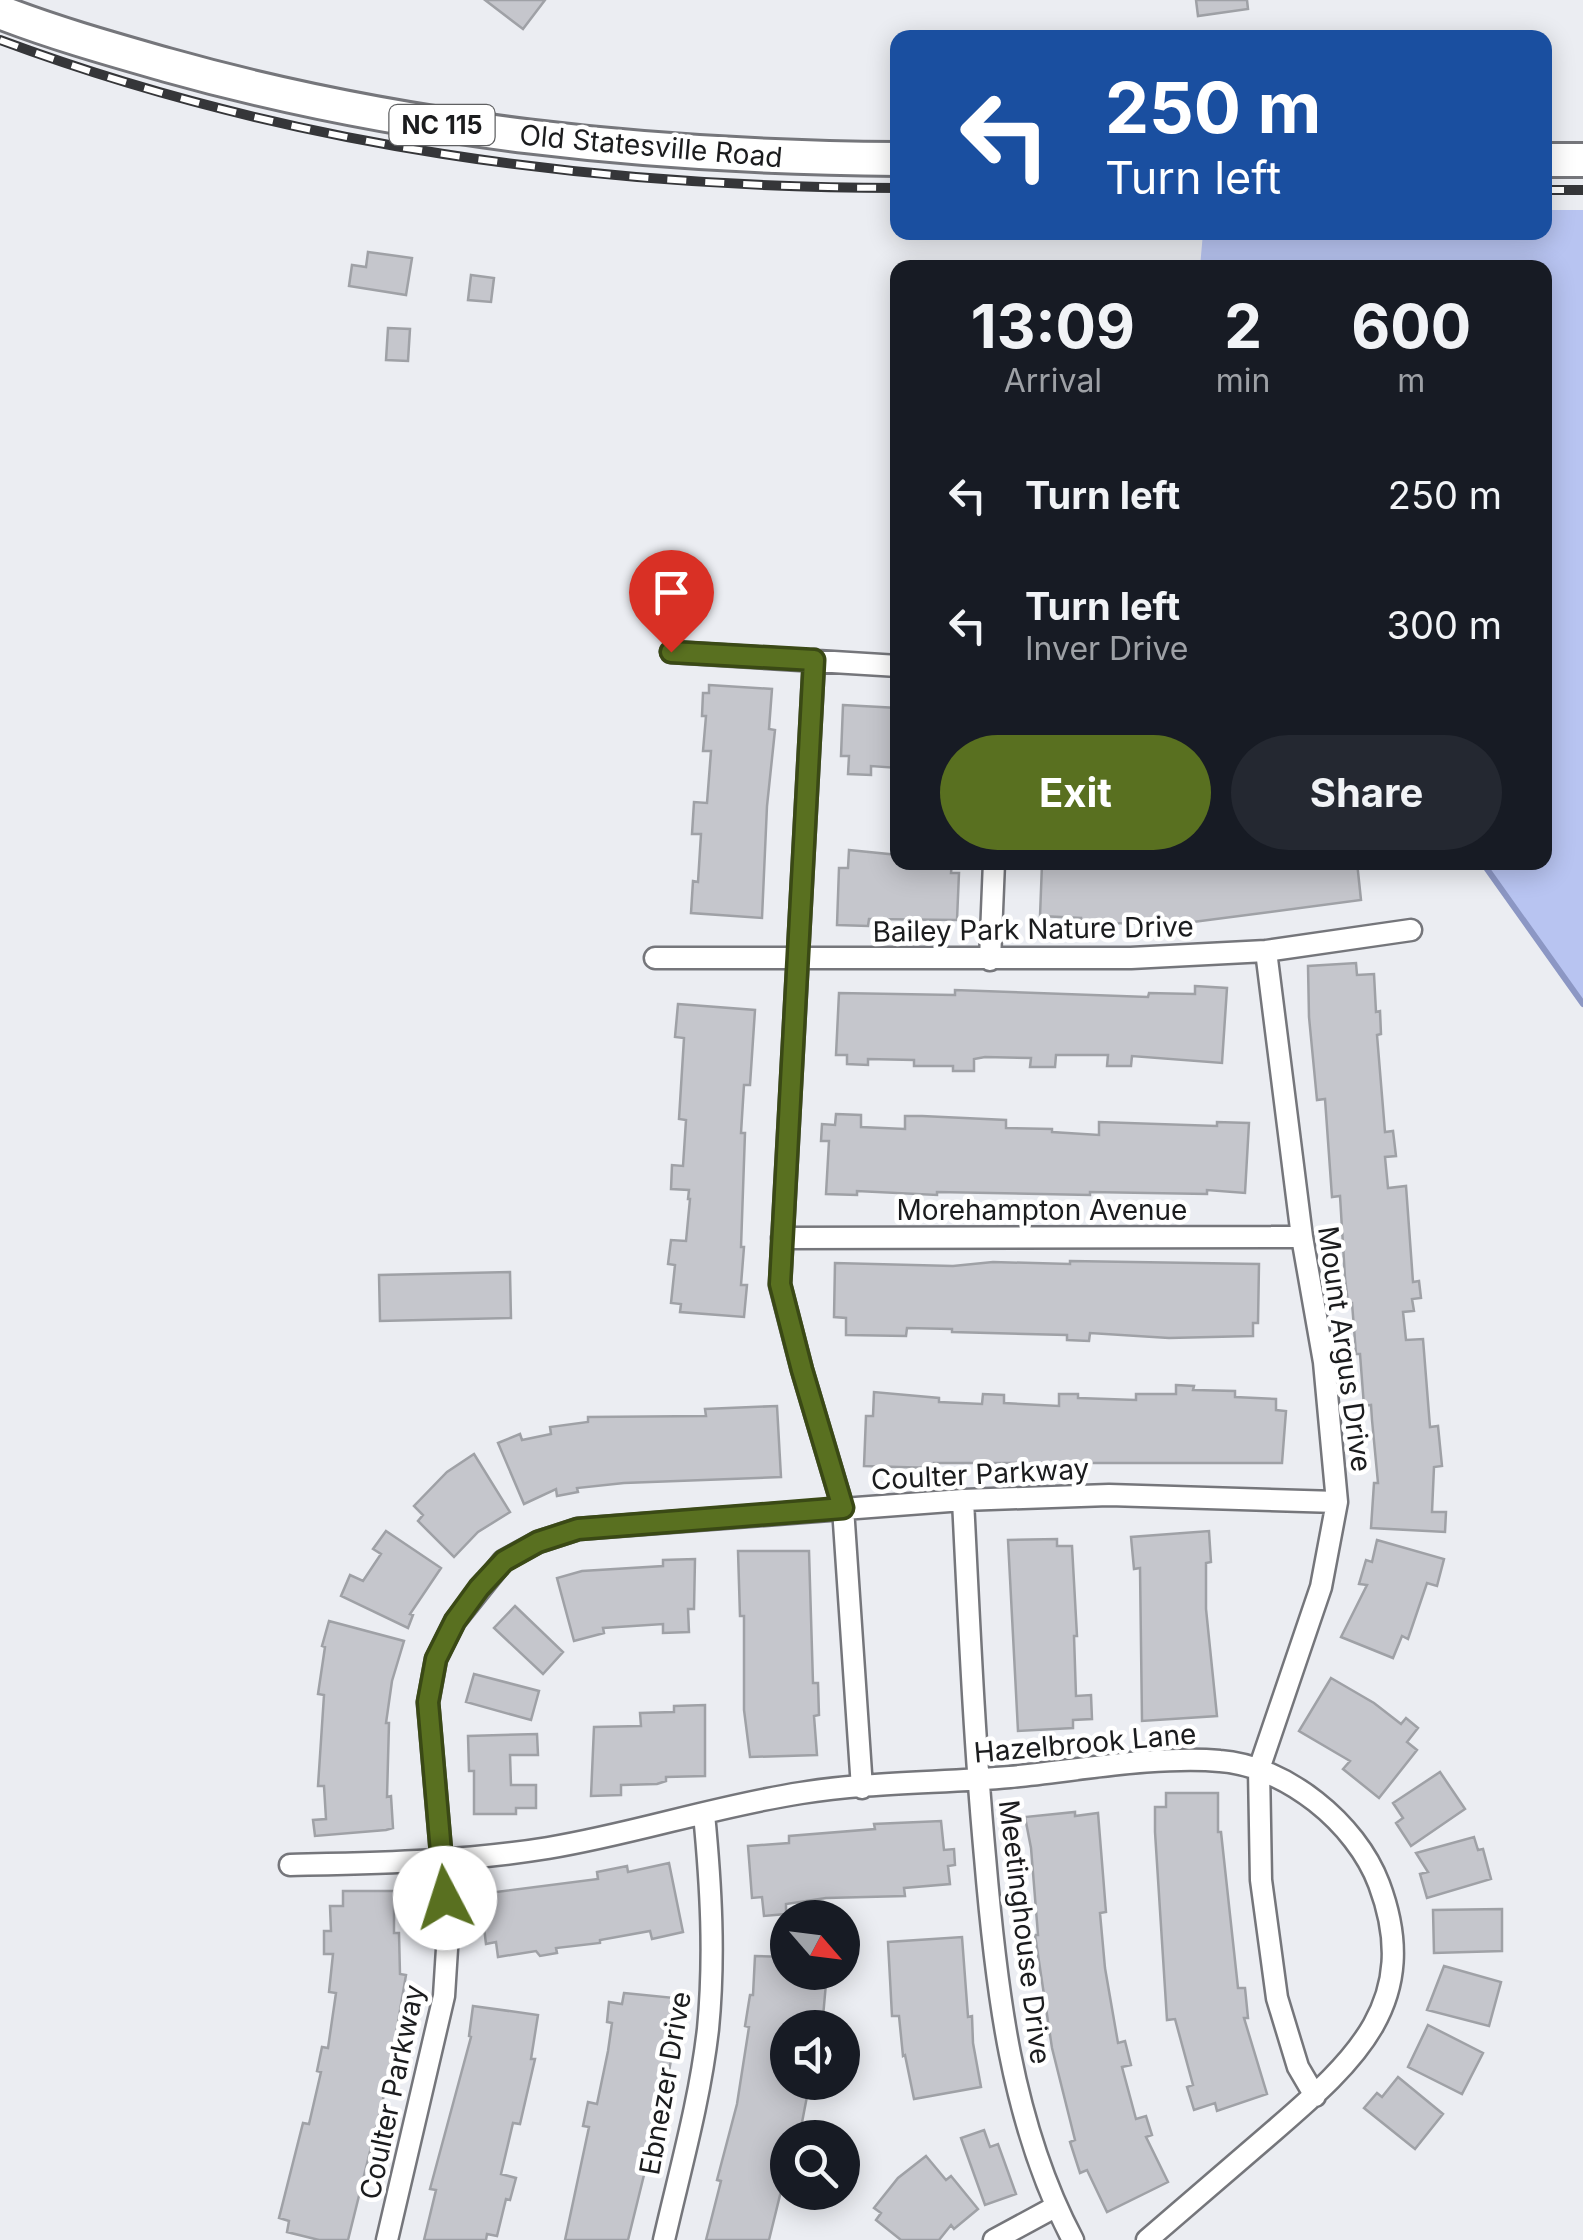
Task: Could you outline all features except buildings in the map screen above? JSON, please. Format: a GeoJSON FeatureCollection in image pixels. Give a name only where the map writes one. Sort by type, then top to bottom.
{"type":"FeatureCollection","features":[{"type":"Feature","properties":{"kind":"main road","name":"Old Statesville Road"},"geometry":{"type":"LineString","coordinates":[[0,12],[235,84],[386,116],[527,138],[648,150],[890,160]]}},
{"type":"Feature","properties":{"kind":"main road"},"geometry":{"type":"LineString","coordinates":[[1552,160],[1583,160]]}},
{"type":"Feature","properties":{"kind":"street"},"geometry":{"type":"LineString","coordinates":[[671,652],[890,665]]}},
{"type":"Feature","properties":{"kind":"street"},"geometry":{"type":"LineString","coordinates":[[814,660],[780,1284],[843,1508],[862,1788]]}},
{"type":"Feature","properties":{"kind":"street"},"geometry":{"type":"LineString","coordinates":[[990,960],[994,870]]}},
{"type":"Feature","properties":{"kind":"street","name":"Bailey Park Nature Drive"},"geometry":{"type":"LineString","coordinates":[[656,958],[1131,958],[1266,950],[1411,930]]}},
{"type":"Feature","properties":{"kind":"street","name":"Mount Argus Drive"},"geometry":{"type":"LineString","coordinates":[[1266,950],[1302,1237],[1324,1362],[1337,1502],[1320,1587],[1259,1769],[1262,1880],[1277,1998],[1298,2067],[1314,2096]]}},
{"type":"Feature","properties":{"kind":"street","name":"Morehampton Avenue"},"geometry":{"type":"LineString","coordinates":[[782,1238],[1302,1237]]}},
{"type":"Feature","properties":{"kind":"street","name":"Coulter Parkway"},"geometry":{"type":"LineString","coordinates":[[387,2240],[444,1996],[448,1933],[428,1702],[436,1659],[455,1621],[504,1561],[538,1542],[578,1529],[843,1508],[1110,1495],[1337,1502]]}},
{"type":"Feature","properties":{"kind":"street","name":"Meetinghouse Drive"},"geometry":{"type":"LineString","coordinates":[[963,1500],[978,1780],[990,1915],[1012,2064],[1032,2148],[1073,2240]]}},
{"type":"Feature","properties":{"kind":"street","name":"Hazelbrook Lane"},"geometry":{"type":"LineString","coordinates":[[290,1865],[442,1862],[550,1847],[801,1792],[1160,1762],[1221,1760],[1259,1769],[1301,1792],[1344,1826],[1373,1867],[1390,1913],[1392,1960],[1385,2004],[1370,2037],[1338,2074],[1146,2240]]}},
{"type":"Feature","properties":{"kind":"street","name":"Ebnezer Drive"},"geometry":{"type":"LineString","coordinates":[[664,2240],[697,2099],[708,2030],[711,1881],[704,1814]]}},
{"type":"Feature","properties":{"kind":"street"},"geometry":{"type":"LineString","coordinates":[[994,2240],[1055,2206]]}},
{"type":"Feature","properties":{"kind":"shaded area"},"geometry":{"type":"Polygon","coordinates":[[[1552,210],[1583,210],[1583,1004],[1487,870],[1552,870],[1552,260],[1201,260],[1202,240],[1552,240],[1552,210]]]}},
{"type":"Feature","properties":{"kind":"waterway"},"geometry":{"type":"LineString","coordinates":[[1488,870],[1583,1004]]}},
{"type":"Feature","properties":{"kind":"railway"},"geometry":{"type":"LineString","coordinates":[[0,40],[109,77],[219,108],[330,134],[442,154],[669,180],[890,188]]}},
{"type":"Feature","properties":{"kind":"railway"},"geometry":{"type":"LineString","coordinates":[[1552,190],[1583,190]]}},
{"type":"Feature","properties":{"kind":"route"},"geometry":{"type":"LineString","coordinates":[[445,1898],[428,1702],[436,1659],[455,1621],[504,1561],[538,1542],[578,1529],[843,1508],[780,1284],[814,660],[671,652]]}}]}
